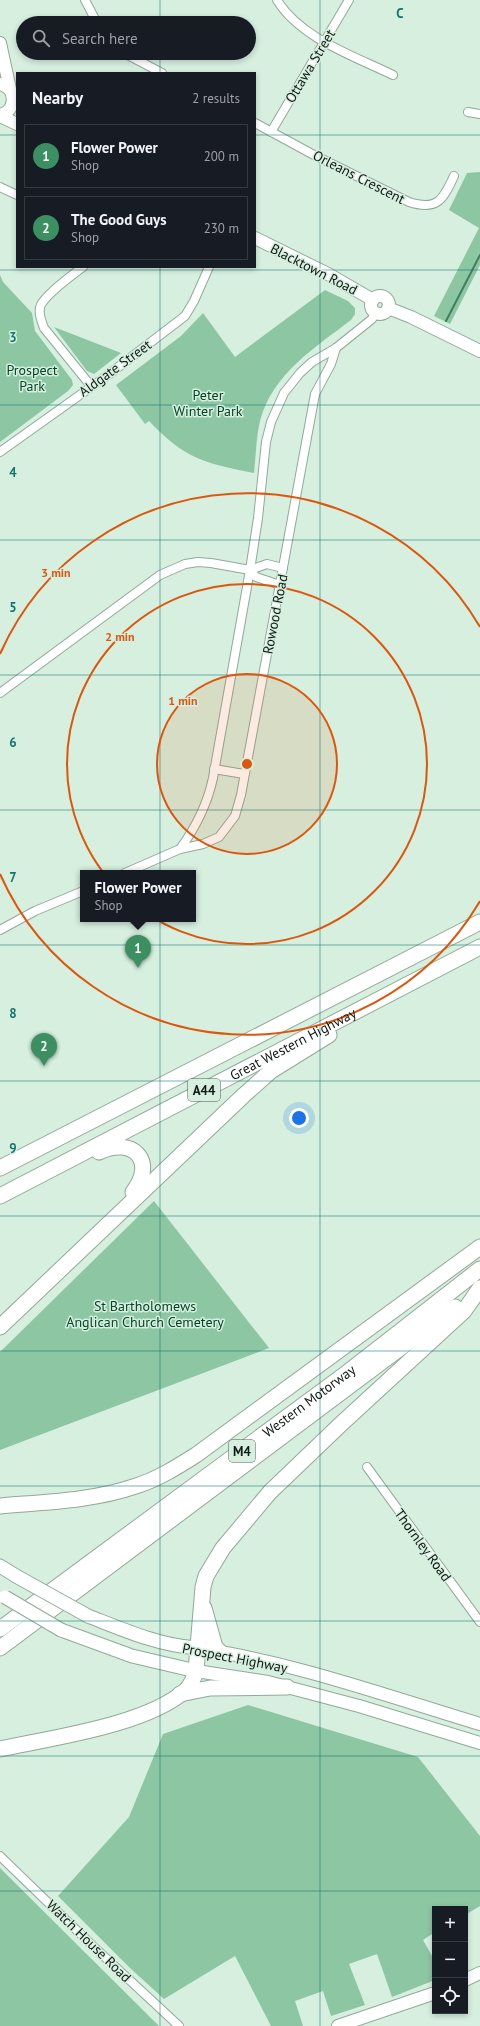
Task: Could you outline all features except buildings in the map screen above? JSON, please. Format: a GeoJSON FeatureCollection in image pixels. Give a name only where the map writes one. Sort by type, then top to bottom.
{"type":"FeatureCollection","features":[{"type":"Feature","properties":{"kind":"highway","name":"Great Western Highway"},"geometry":{"type":"LineString","coordinates":[[0,1168],[480,922]]}},
{"type":"Feature","properties":{"kind":"highway","name":"Great Western Highway"},"geometry":{"type":"LineString","coordinates":[[0,1196],[480,948]]}},
{"type":"Feature","properties":{"kind":"highway"},"geometry":{"type":"LineString","coordinates":[[0,1327],[198,1137],[272,1071],[409,985]]}},
{"type":"Feature","properties":{"kind":"highway"},"geometry":{"type":"LineString","coordinates":[[131,1101],[127,1109],[129,1115],[134,1118],[148,1119]]}},
{"type":"Feature","properties":{"kind":"highway"},"geometry":{"type":"LineString","coordinates":[[0,1159],[84,1125]]}},
{"type":"Feature","properties":{"kind":"highway"},"geometry":{"type":"LineString","coordinates":[[0,1320],[133,1192],[143,1176],[144,1168],[138,1155],[126,1147],[118,1146],[107,1149],[23,1184]]}},
{"type":"Feature","properties":{"kind":"highway"},"geometry":{"type":"LineString","coordinates":[[0,1506],[92,1498],[117,1492],[155,1478],[196,1455],[480,1247]]}},
{"type":"Feature","properties":{"kind":"highway","name":"Western Motorway"},"geometry":{"type":"LineString","coordinates":[[0,1629],[348,1372],[480,1269]]}},
{"type":"Feature","properties":{"kind":"highway"},"geometry":{"type":"LineString","coordinates":[[0,1749],[101,1728],[159,1706],[180,1694],[190,1684],[196,1671],[196,1648],[202,1600],[206,1576],[213,1563],[246,1519],[270,1492],[341,1424],[464,1311],[480,1288]]}},
{"type":"Feature","properties":{"kind":"highway","name":"Western Motorway"},"geometry":{"type":"LineString","coordinates":[[0,1648],[369,1373],[480,1288]]}},
{"type":"Feature","properties":{"kind":"highway"},"geometry":{"type":"LineString","coordinates":[[202,1600],[215,1647],[220,1652]]}},
{"type":"Feature","properties":{"kind":"highway"},"geometry":{"type":"LineString","coordinates":[[180,1694],[210,1688],[286,1687]]}},
{"type":"Feature","properties":{"kind":"main road"},"geometry":{"type":"LineString","coordinates":[[0,115],[8,111],[11,107],[10,93],[1,52]]}},
{"type":"Feature","properties":{"kind":"main road"},"geometry":{"type":"LineString","coordinates":[[0,115],[16,123]]}},
{"type":"Feature","properties":{"kind":"main road","name":"Blacktown Road"},"geometry":{"type":"LineString","coordinates":[[256,238],[328,274],[372,300]]}},
{"type":"Feature","properties":{"kind":"main road"},"geometry":{"type":"LineString","coordinates":[[377,297],[383,297],[388,303],[388,308],[382,314],[376,313],[372,309],[372,300],[377,297]]}},
{"type":"Feature","properties":{"kind":"main road"},"geometry":{"type":"LineString","coordinates":[[388,308],[411,317],[480,351]]}},
{"type":"Feature","properties":{"kind":"main road","name":"Prospect Highway"},"geometry":{"type":"LineString","coordinates":[[0,1566],[88,1616],[151,1640],[176,1647],[196,1648],[220,1652],[346,1682],[480,1724]]}},
{"type":"Feature","properties":{"kind":"main road","name":"Prospect Highway"},"geometry":{"type":"LineString","coordinates":[[2,1595],[61,1630],[132,1656],[196,1671],[268,1682],[359,1706],[480,1743]]}},
{"type":"Feature","properties":{"kind":"main road"},"geometry":{"type":"LineString","coordinates":[[468,1979],[480,1973]]}},
{"type":"Feature","properties":{"kind":"main road"},"geometry":{"type":"LineString","coordinates":[[338,2026],[432,1994]]}},
{"type":"Feature","properties":{"kind":"street"},"geometry":{"type":"LineString","coordinates":[[85,0],[93,16]]}},
{"type":"Feature","properties":{"kind":"street"},"geometry":{"type":"LineString","coordinates":[[278,0],[284,10],[296,22],[325,41],[393,75]]}},
{"type":"Feature","properties":{"kind":"street","name":"Ottawa Street"},"geometry":{"type":"LineString","coordinates":[[271,132],[349,0]]}},
{"type":"Feature","properties":{"kind":"street"},"geometry":{"type":"LineString","coordinates":[[137,60],[160,72]]}},
{"type":"Feature","properties":{"kind":"street"},"geometry":{"type":"LineString","coordinates":[[468,112],[480,114]]}},
{"type":"Feature","properties":{"kind":"street","name":"Orleans Crescent"},"geometry":{"type":"LineString","coordinates":[[256,124],[355,176],[420,206],[430,206],[441,201],[454,176]]}},
{"type":"Feature","properties":{"kind":"street"},"geometry":{"type":"LineString","coordinates":[[0,187],[16,195]]}},
{"type":"Feature","properties":{"kind":"street"},"geometry":{"type":"LineString","coordinates":[[82,268],[67,279],[41,304],[40,317],[44,328],[91,386]]}},
{"type":"Feature","properties":{"kind":"street","name":"Aldgate Street"},"geometry":{"type":"LineString","coordinates":[[0,452],[185,316],[194,301],[209,268]]}},
{"type":"Feature","properties":{"kind":"street"},"geometry":{"type":"LineString","coordinates":[[180,849],[194,830],[206,806],[214,769],[250,570],[258,518],[266,442],[274,414],[284,393],[300,373],[312,362],[336,348],[372,319],[376,313]]}},
{"type":"Feature","properties":{"kind":"street","name":"Rowood Road"},"geometry":{"type":"LineString","coordinates":[[132,870],[180,849],[210,842],[224,831],[235,816],[238,807],[315,394],[331,364],[336,348]]}},
{"type":"Feature","properties":{"kind":"street"},"geometry":{"type":"LineString","coordinates":[[0,693],[160,575],[171,569],[185,564],[198,562],[250,570],[266,564],[283,568]]}},
{"type":"Feature","properties":{"kind":"street"},"geometry":{"type":"LineString","coordinates":[[250,570],[256,577],[280,585]]}},
{"type":"Feature","properties":{"kind":"street"},"geometry":{"type":"LineString","coordinates":[[214,769],[244,774]]}},
{"type":"Feature","properties":{"kind":"street"},"geometry":{"type":"LineString","coordinates":[[0,930],[36,911],[80,892]]}},
{"type":"Feature","properties":{"kind":"street","name":"Thornley Road"},"geometry":{"type":"LineString","coordinates":[[367,1467],[480,1622]]}},
{"type":"Feature","properties":{"kind":"street","name":"Watch House Road"},"geometry":{"type":"LineString","coordinates":[[0,1856],[94,1947],[179,2026]]}},
{"type":"Feature","properties":{"kind":"green space"},"geometry":{"type":"Polygon","coordinates":[[[480,172],[480,265],[450,324],[434,316],[479,228],[449,210],[467,173],[480,172]]]}},
{"type":"Feature","properties":{"kind":"green space","name":"Prospect Park"},"geometry":{"type":"Polygon","coordinates":[[[0,275],[3,282],[32,313],[35,331],[72,380],[73,385],[68,391],[0,442],[0,275]]]}},
{"type":"Feature","properties":{"kind":"green space","name":"Peter Winter Park"},"geometry":{"type":"Polygon","coordinates":[[[325,290],[348,301],[355,308],[355,314],[351,320],[310,351],[297,363],[274,389],[266,404],[260,421],[254,473],[208,462],[185,452],[162,434],[149,421],[145,424],[116,385],[181,336],[203,313],[235,357],[325,290]]]}},
{"type":"Feature","properties":{"kind":"green space"},"geometry":{"type":"Polygon","coordinates":[[[54,327],[121,353],[94,374],[87,371],[54,327]]]}},
{"type":"Feature","properties":{"kind":"green space","name":"St Bartholomews Anglican Church Cemetery"},"geometry":{"type":"Polygon","coordinates":[[[154,1201],[269,1348],[0,1450],[0,1352],[154,1201]]]}},
{"type":"Feature","properties":{"kind":"green space"},"geometry":{"type":"Polygon","coordinates":[[[248,1705],[418,1757],[480,1836],[480,1906],[468,1913],[468,1906],[432,1906],[432,1934],[423,1940],[432,1956],[432,1981],[392,1997],[377,1954],[349,1964],[365,2005],[331,2016],[323,1991],[295,2001],[303,2026],[271,2026],[235,1956],[164,1999],[130,1968],[58,1896],[129,1817],[163,1734],[248,1705]]]}},
{"type":"Feature","properties":{"kind":"green space"},"geometry":{"type":"Polygon","coordinates":[[[0,1868],[159,2026],[0,2026],[0,1868]]]}},
{"type":"Feature","properties":{"kind":"waterway"},"geometry":{"type":"LineString","coordinates":[[446,321],[480,255]]}},
{"type":"Feature","properties":{"kind":"place","name":"Flower Power"},"geometry":{"type":"Point","coordinates":[138,968]}},
{"type":"Feature","properties":{"kind":"place","name":"The Good Guys"},"geometry":{"type":"Point","coordinates":[44,1066]}}]}
